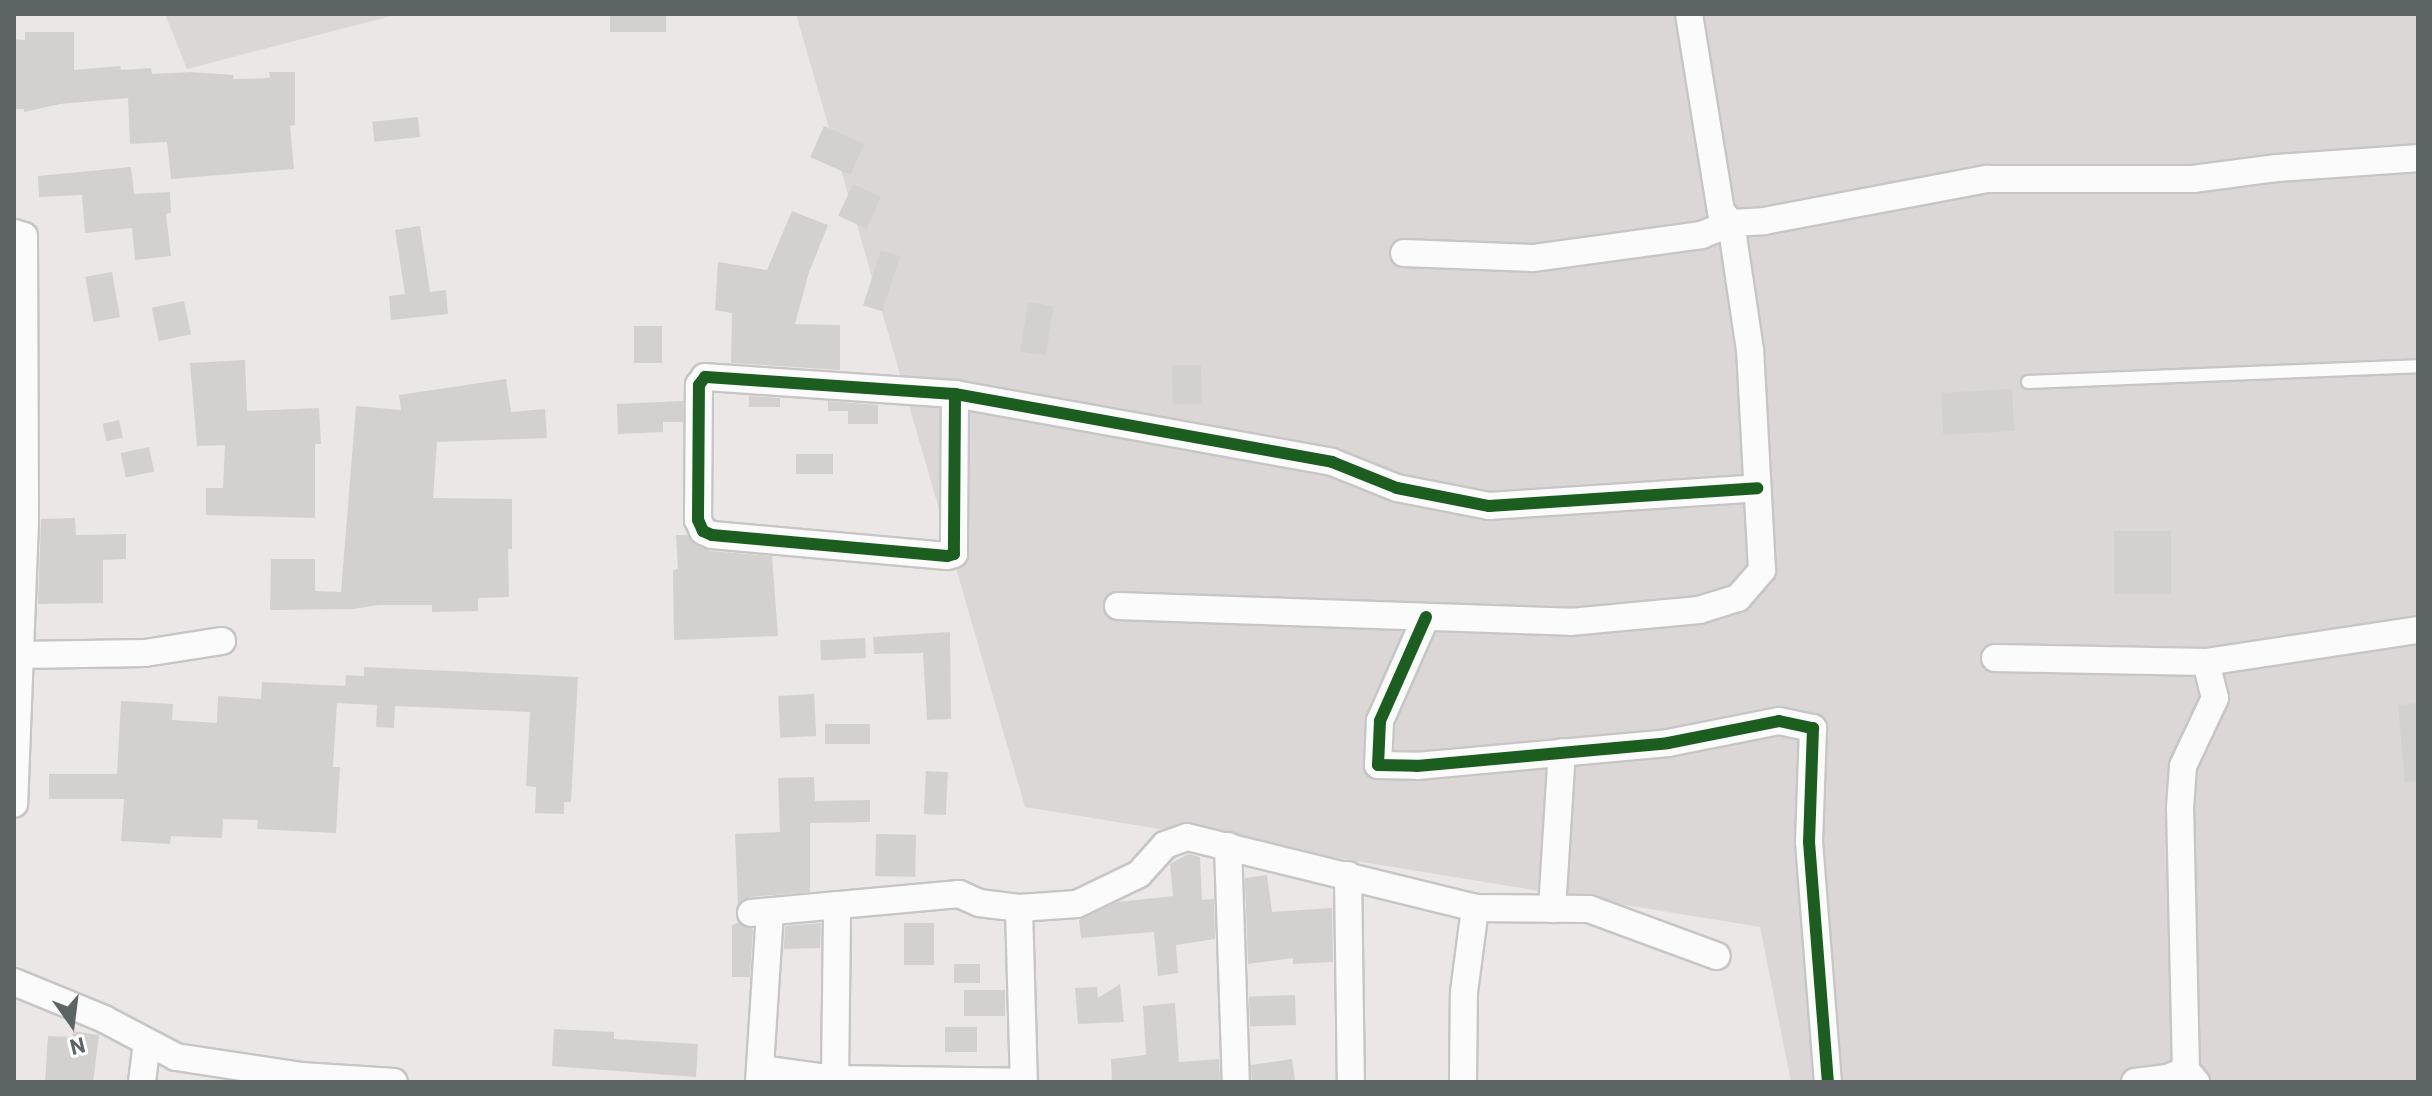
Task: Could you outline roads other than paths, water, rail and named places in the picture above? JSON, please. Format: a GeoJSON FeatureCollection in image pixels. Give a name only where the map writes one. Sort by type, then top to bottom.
{"type":"FeatureCollection","features":[{"type":"Feature","properties":{"kind":"street"},"geometry":{"type":"LineString","coordinates":[[1118,606],[1570,622],[1699,610],[1738,598],[1762,570],[1750,350],[1731,223],[1721,211],[1689,14]]}},
{"type":"Feature","properties":{"kind":"street"},"geometry":{"type":"LineString","coordinates":[[1404,253],[1533,258],[1702,235],[1731,223],[1764,221],[1987,179],[2193,179],[2316,164],[2418,158]]}},
{"type":"Feature","properties":{"kind":"street"},"geometry":{"type":"LineString","coordinates":[[14,233],[24,236],[25,521],[14,804]]}},
{"type":"Feature","properties":{"kind":"street"},"geometry":{"type":"LineString","coordinates":[[955,394],[954,554],[947,556],[712,535],[703,531],[698,520],[700,379],[955,394],[1332,462],[1397,488],[1489,506],[1757,488]]}},
{"type":"Feature","properties":{"kind":"street"},"geometry":{"type":"LineString","coordinates":[[1426,617],[1380,721],[1378,765],[1417,766],[1668,743],[1779,721],[1813,728],[1809,842],[1828,1082]]}},
{"type":"Feature","properties":{"kind":"street"},"geometry":{"type":"LineString","coordinates":[[1995,658],[2206,662],[2418,630]]}},
{"type":"Feature","properties":{"kind":"street"},"geometry":{"type":"LineString","coordinates":[[20,655],[145,653],[222,641]]}},
{"type":"Feature","properties":{"kind":"street"},"geometry":{"type":"LineString","coordinates":[[2135,1082],[2191,1076],[2180,808],[2183,766],[2215,698],[2206,662]]}},
{"type":"Feature","properties":{"kind":"street"},"geometry":{"type":"LineString","coordinates":[[1552,909],[1562,752]]}},
{"type":"Feature","properties":{"kind":"street"},"geometry":{"type":"LineString","coordinates":[[1017,1082],[759,1076],[760,912],[959,894],[979,903],[1019,908],[1077,904],[1139,874],[1165,845],[1187,837],[1475,908],[1589,909],[1717,956]]}},
{"type":"Feature","properties":{"kind":"street"},"geometry":{"type":"LineString","coordinates":[[1228,846],[1236,1082]]}},
{"type":"Feature","properties":{"kind":"street"},"geometry":{"type":"LineString","coordinates":[[1348,875],[1351,1082]]}},
{"type":"Feature","properties":{"kind":"street"},"geometry":{"type":"LineString","coordinates":[[835,1079],[837,905]]}},
{"type":"Feature","properties":{"kind":"street"},"geometry":{"type":"LineString","coordinates":[[1019,908],[1024,1082]]}},
{"type":"Feature","properties":{"kind":"street"},"geometry":{"type":"LineString","coordinates":[[1463,1082],[1464,992],[1475,908]]}},
{"type":"Feature","properties":{"kind":"street"},"geometry":{"type":"LineString","coordinates":[[14,982],[104,1019],[176,1057],[301,1076],[394,1082]]}},
{"type":"Feature","properties":{"kind":"street"},"geometry":{"type":"LineString","coordinates":[[142,1082],[147,1042]]}},
{"type":"Feature","properties":{"kind":"lane"},"geometry":{"type":"LineString","coordinates":[[2028,382],[2418,366]]}}]}
